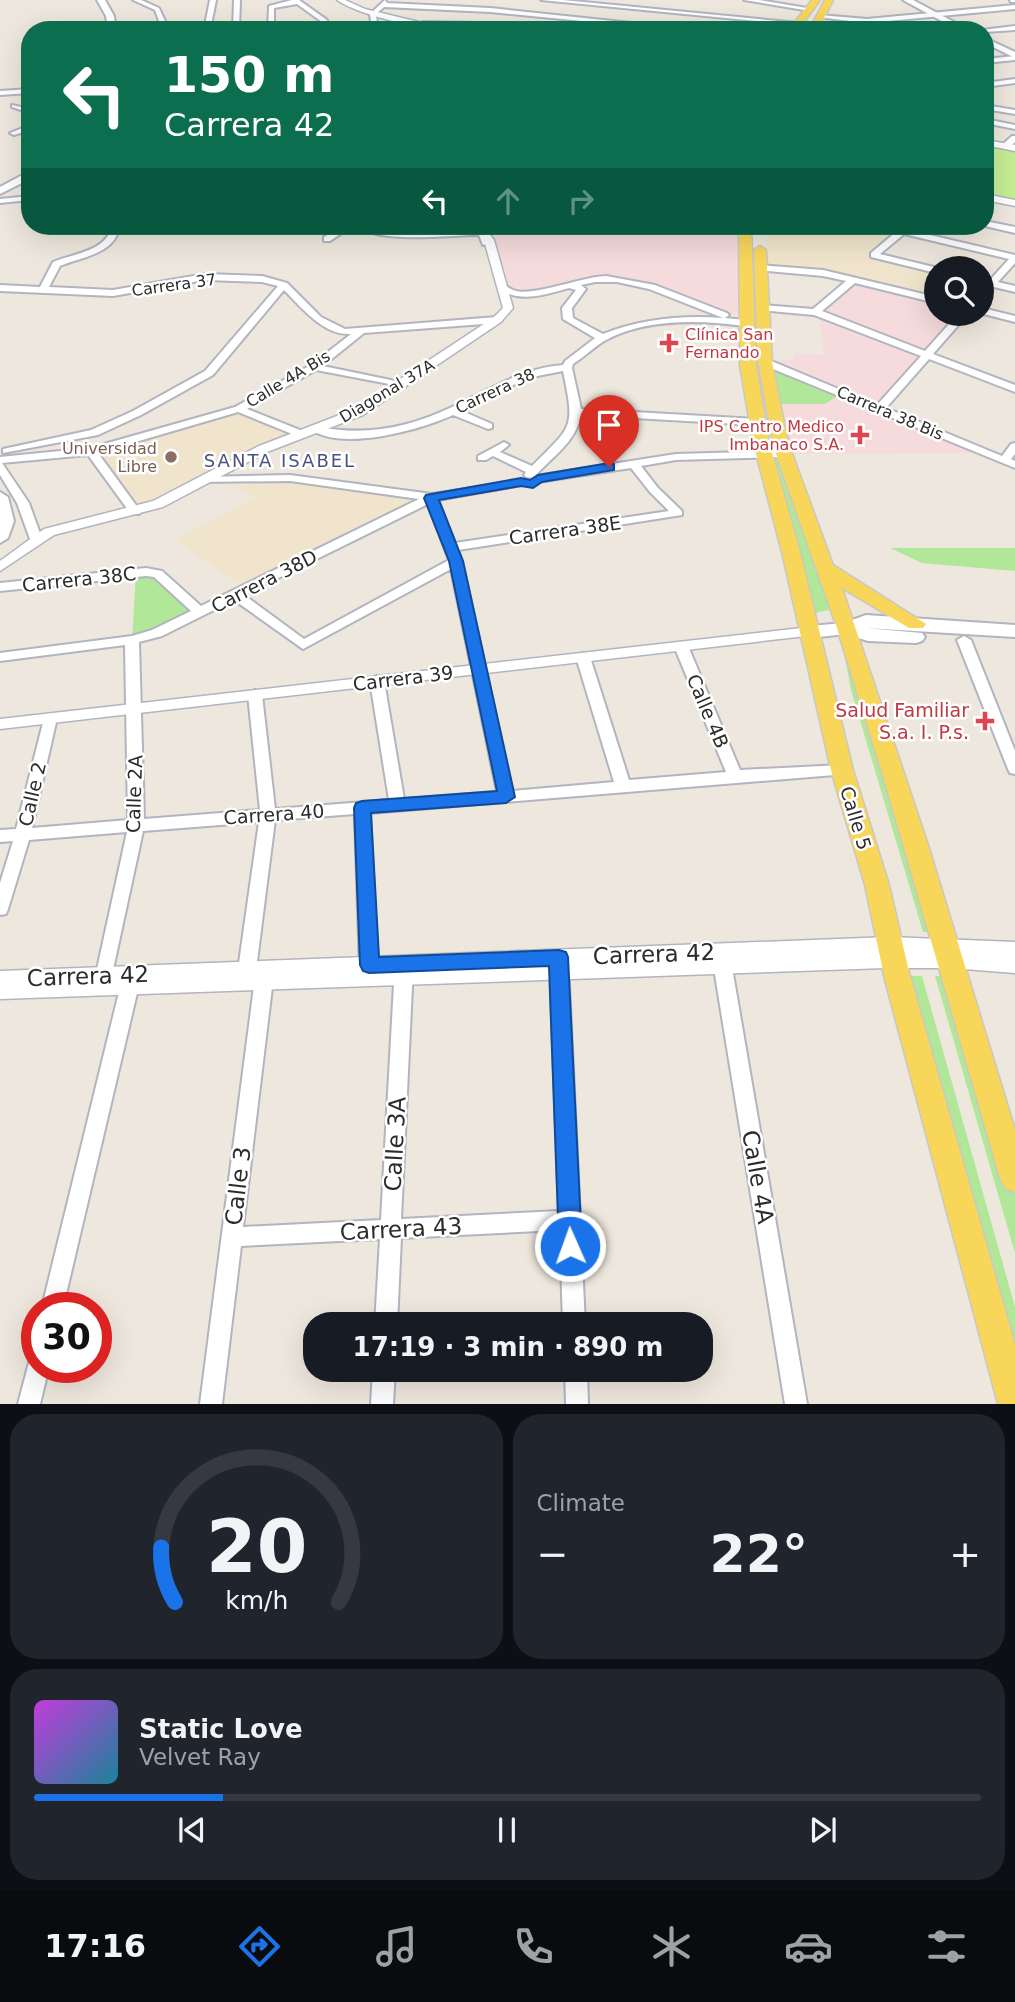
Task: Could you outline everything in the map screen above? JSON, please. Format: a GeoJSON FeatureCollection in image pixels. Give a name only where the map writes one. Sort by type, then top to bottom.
{"type":"FeatureCollection","features":[{"type":"Feature","properties":{"kind":"main road"},"geometry":{"type":"LineString","coordinates":[[101,0],[111,21]]}},
{"type":"Feature","properties":{"kind":"main road"},"geometry":{"type":"LineString","coordinates":[[109,0],[118,21]]}},
{"type":"Feature","properties":{"kind":"main road"},"geometry":{"type":"LineString","coordinates":[[799,21],[816,0]]}},
{"type":"Feature","properties":{"kind":"main road"},"geometry":{"type":"LineString","coordinates":[[819,21],[829,0]]}},
{"type":"Feature","properties":{"kind":"main road"},"geometry":{"type":"LineString","coordinates":[[907,0],[948,21]]}},
{"type":"Feature","properties":{"kind":"main road"},"geometry":{"type":"LineString","coordinates":[[994,45],[1015,56]]}},
{"type":"Feature","properties":{"kind":"main road"},"geometry":{"type":"LineString","coordinates":[[0,182],[21,175]]}},
{"type":"Feature","properties":{"kind":"main road"},"geometry":{"type":"LineString","coordinates":[[0,191],[21,176]]}},
{"type":"Feature","properties":{"kind":"main road","name":"Calle 5"},"geometry":{"type":"LineString","coordinates":[[745,235],[749,374],[757,422],[824,566],[847,628],[949,952],[1015,1178]]}},
{"type":"Feature","properties":{"kind":"main road","name":"Calle 5"},"geometry":{"type":"LineString","coordinates":[[760,236],[765,362],[774,454],[810,632],[842,770],[877,885],[892,952],[1015,1404]]}},
{"type":"Feature","properties":{"kind":"main road"},"geometry":{"type":"LineString","coordinates":[[0,497],[5,520],[0,538]]}},
{"type":"Feature","properties":{"kind":"main road"},"geometry":{"type":"LineString","coordinates":[[824,566],[846,583],[916,624]]}},
{"type":"Feature","properties":{"kind":"main road","name":"Carrera 39"},"geometry":{"type":"LineString","coordinates":[[810,632],[847,628],[866,621],[1015,631]]}},
{"type":"Feature","properties":{"kind":"main road","name":"Carrera 39"},"geometry":{"type":"LineString","coordinates":[[847,628],[868,635],[1015,643]]}},
{"type":"Feature","properties":{"kind":"street"},"geometry":{"type":"LineString","coordinates":[[136,0],[157,9],[162,21]]}},
{"type":"Feature","properties":{"kind":"street"},"geometry":{"type":"LineString","coordinates":[[209,21],[213,0]]}},
{"type":"Feature","properties":{"kind":"street"},"geometry":{"type":"LineString","coordinates":[[236,21],[237,0]]}},
{"type":"Feature","properties":{"kind":"street"},"geometry":{"type":"LineString","coordinates":[[340,0],[398,21]]}},
{"type":"Feature","properties":{"kind":"street"},"geometry":{"type":"LineString","coordinates":[[425,21],[443,0]]}},
{"type":"Feature","properties":{"kind":"street"},"geometry":{"type":"LineString","coordinates":[[484,21],[496,0]]}},
{"type":"Feature","properties":{"kind":"street"},"geometry":{"type":"LineString","coordinates":[[544,0],[675,9],[736,21],[748,0],[810,9]]}},
{"type":"Feature","properties":{"kind":"street"},"geometry":{"type":"LineString","coordinates":[[588,21],[621,0]]}},
{"type":"Feature","properties":{"kind":"street"},"geometry":{"type":"LineString","coordinates":[[272,21],[273,5],[296,1],[324,21]]}},
{"type":"Feature","properties":{"kind":"street"},"geometry":{"type":"LineString","coordinates":[[373,14],[385,2],[604,21]]}},
{"type":"Feature","properties":{"kind":"street"},"geometry":{"type":"LineString","coordinates":[[867,21],[1015,7]]}},
{"type":"Feature","properties":{"kind":"street"},"geometry":{"type":"LineString","coordinates":[[664,21],[675,9]]}},
{"type":"Feature","properties":{"kind":"street"},"geometry":{"type":"LineString","coordinates":[[373,14],[374,21]]}},
{"type":"Feature","properties":{"kind":"street"},"geometry":{"type":"LineString","coordinates":[[994,29],[1015,28]]}},
{"type":"Feature","properties":{"kind":"street"},"geometry":{"type":"LineString","coordinates":[[994,60],[1015,56]]}},
{"type":"Feature","properties":{"kind":"street"},"geometry":{"type":"LineString","coordinates":[[994,84],[1015,81]]}},
{"type":"Feature","properties":{"kind":"street"},"geometry":{"type":"LineString","coordinates":[[0,93],[21,92]]}},
{"type":"Feature","properties":{"kind":"street"},"geometry":{"type":"LineString","coordinates":[[994,106],[1015,104]]}},
{"type":"Feature","properties":{"kind":"street"},"geometry":{"type":"LineString","coordinates":[[994,108],[1015,113]]}},
{"type":"Feature","properties":{"kind":"street"},"geometry":{"type":"LineString","coordinates":[[994,123],[1015,127]]}},
{"type":"Feature","properties":{"kind":"street"},"geometry":{"type":"LineString","coordinates":[[14,133],[21,130]]}},
{"type":"Feature","properties":{"kind":"street"},"geometry":{"type":"LineString","coordinates":[[1010,147],[1015,138]]}},
{"type":"Feature","properties":{"kind":"street"},"geometry":{"type":"LineString","coordinates":[[0,201],[21,199]]}},
{"type":"Feature","properties":{"kind":"street"},"geometry":{"type":"LineString","coordinates":[[994,199],[1015,203]]}},
{"type":"Feature","properties":{"kind":"street"},"geometry":{"type":"LineString","coordinates":[[994,225],[1015,230]]}},
{"type":"Feature","properties":{"kind":"street"},"geometry":{"type":"LineString","coordinates":[[43,291],[56,264],[98,249],[114,235]]}},
{"type":"Feature","properties":{"kind":"street"},"geometry":{"type":"LineString","coordinates":[[327,239],[333,235]]}},
{"type":"Feature","properties":{"kind":"street"},"geometry":{"type":"LineString","coordinates":[[484,235],[489,240],[508,308]]}},
{"type":"Feature","properties":{"kind":"street"},"geometry":{"type":"LineString","coordinates":[[897,235],[874,255],[924,267]]}},
{"type":"Feature","properties":{"kind":"street"},"geometry":{"type":"LineString","coordinates":[[931,235],[1015,258]]}},
{"type":"Feature","properties":{"kind":"street"},"geometry":{"type":"LineString","coordinates":[[994,276],[1015,258]]}},
{"type":"Feature","properties":{"kind":"street"},"geometry":{"type":"LineString","coordinates":[[760,268],[823,273],[924,297]]}},
{"type":"Feature","properties":{"kind":"street","name":"Carrera 37"},"geometry":{"type":"LineString","coordinates":[[0,288],[113,293],[205,277],[262,279],[284,285]]}},
{"type":"Feature","properties":{"kind":"street"},"geometry":{"type":"LineString","coordinates":[[503,291],[528,296],[591,279],[615,280],[684,299],[709,316]]}},
{"type":"Feature","properties":{"kind":"street"},"geometry":{"type":"LineString","coordinates":[[591,279],[578,287],[567,308],[567,317],[575,325],[603,338]]}},
{"type":"Feature","properties":{"kind":"street"},"geometry":{"type":"LineString","coordinates":[[815,312],[853,280]]}},
{"type":"Feature","properties":{"kind":"street"},"geometry":{"type":"LineString","coordinates":[[994,284],[1015,289]]}},
{"type":"Feature","properties":{"kind":"street"},"geometry":{"type":"LineString","coordinates":[[3,456],[94,433],[137,413],[209,373],[284,285],[317,319],[344,332],[497,320]]}},
{"type":"Feature","properties":{"kind":"street","name":"Diagonal 37A"},"geometry":{"type":"LineString","coordinates":[[0,567],[36,539],[64,527],[135,512],[167,501],[263,449],[359,412],[497,320],[508,308],[528,296],[578,287]]}},
{"type":"Feature","properties":{"kind":"street"},"geometry":{"type":"LineString","coordinates":[[762,308],[815,312],[1015,389]]}},
{"type":"Feature","properties":{"kind":"street"},"geometry":{"type":"LineString","coordinates":[[994,314],[1015,319]]}},
{"type":"Feature","properties":{"kind":"street"},"geometry":{"type":"LineString","coordinates":[[504,445],[487,455],[530,477],[566,440],[576,412],[567,368],[569,363],[603,338],[645,326],[709,316],[746,317]]}},
{"type":"Feature","properties":{"kind":"street"},"geometry":{"type":"LineString","coordinates":[[880,408],[953,326]]}},
{"type":"Feature","properties":{"kind":"street","name":"Calle 4A Bis"},"geometry":{"type":"LineString","coordinates":[[91,451],[239,409],[315,367],[360,332]]}},
{"type":"Feature","properties":{"kind":"street","name":"Carrera 38 Bis"},"geometry":{"type":"LineString","coordinates":[[765,362],[1009,463]]}},
{"type":"Feature","properties":{"kind":"street"},"geometry":{"type":"LineString","coordinates":[[315,367],[401,385]]}},
{"type":"Feature","properties":{"kind":"street","name":"Carrera 38"},"geometry":{"type":"LineString","coordinates":[[315,429],[337,434],[368,434],[412,425],[454,411],[517,378],[549,368],[567,368]]}},
{"type":"Feature","properties":{"kind":"street"},"geometry":{"type":"LineString","coordinates":[[239,409],[301,434]]}},
{"type":"Feature","properties":{"kind":"street"},"geometry":{"type":"LineString","coordinates":[[454,411],[488,426]]}},
{"type":"Feature","properties":{"kind":"street"},"geometry":{"type":"LineString","coordinates":[[576,412],[757,422]]}},
{"type":"Feature","properties":{"kind":"street"},"geometry":{"type":"LineString","coordinates":[[1009,463],[1015,446]]}},
{"type":"Feature","properties":{"kind":"street"},"geometry":{"type":"LineString","coordinates":[[3,456],[91,451],[135,512]]}},
{"type":"Feature","properties":{"kind":"street","name":"Carrera 38D"},"geometry":{"type":"LineString","coordinates":[[0,657],[132,640],[157,633],[431,498],[530,477],[676,457],[774,454]]}},
{"type":"Feature","properties":{"kind":"street","name":"Carrera 38E"},"geometry":{"type":"LineString","coordinates":[[234,594],[303,646],[454,554],[678,513],[654,490],[633,463]]}},
{"type":"Feature","properties":{"kind":"street"},"geometry":{"type":"LineString","coordinates":[[0,466],[23,503],[36,539]]}},
{"type":"Feature","properties":{"kind":"street"},"geometry":{"type":"LineString","coordinates":[[203,480],[290,478],[431,498],[454,554],[506,797]]}},
{"type":"Feature","properties":{"kind":"street","name":"Carrera 38C"},"geometry":{"type":"LineString","coordinates":[[0,587],[146,572],[158,574],[200,613]]}},
{"type":"Feature","properties":{"kind":"street","name":"Carrera 39"},"geometry":{"type":"LineString","coordinates":[[0,724],[810,632]]}},
{"type":"Feature","properties":{"kind":"street","name":"Calle 2A"},"geometry":{"type":"LineString","coordinates":[[104,981],[136,825],[132,640]]}},
{"type":"Feature","properties":{"kind":"street"},"geometry":{"type":"LineString","coordinates":[[964,640],[1015,769]]}},
{"type":"Feature","properties":{"kind":"street","name":"Calle 4B"},"geometry":{"type":"LineString","coordinates":[[681,646],[735,776]]}},
{"type":"Feature","properties":{"kind":"street"},"geometry":{"type":"LineString","coordinates":[[583,657],[623,786]]}},
{"type":"Feature","properties":{"kind":"street"},"geometry":{"type":"LineString","coordinates":[[377,681],[397,804]]}},
{"type":"Feature","properties":{"kind":"street","name":"Calle 3"},"geometry":{"type":"LineString","coordinates":[[211,1404],[232,1237],[268,815],[255,695]]}},
{"type":"Feature","properties":{"kind":"street","name":"Calle 2"},"geometry":{"type":"LineString","coordinates":[[0,909],[23,834],[50,718]]}},
{"type":"Feature","properties":{"kind":"street"},"geometry":{"type":"LineString","coordinates":[[999,727],[1015,729]]}},
{"type":"Feature","properties":{"kind":"street","name":"Carrera 40"},"geometry":{"type":"LineString","coordinates":[[0,836],[506,797],[735,776],[842,770]]}},
{"type":"Feature","properties":{"kind":"street"},"geometry":{"type":"LineString","coordinates":[[362,808],[369,971]]}},
{"type":"Feature","properties":{"kind":"street","name":"Carrera 42"},"geometry":{"type":"LineString","coordinates":[[1,985],[892,952],[1015,950]]}},
{"type":"Feature","properties":{"kind":"street","name":"Carrera 42"},"geometry":{"type":"LineString","coordinates":[[949,952],[1015,965]]}},
{"type":"Feature","properties":{"kind":"street","name":"Calle 4A"},"geometry":{"type":"LineString","coordinates":[[721,958],[796,1404]]}},
{"type":"Feature","properties":{"kind":"street"},"geometry":{"type":"LineString","coordinates":[[559,964],[573,1312]]}},
{"type":"Feature","properties":{"kind":"street","name":"Calle 3A"},"geometry":{"type":"LineString","coordinates":[[387,1312],[404,970]]}},
{"type":"Feature","properties":{"kind":"street"},"geometry":{"type":"LineString","coordinates":[[56,1292],[131,980]]}},
{"type":"Feature","properties":{"kind":"street","name":"Carrera 43"},"geometry":{"type":"LineString","coordinates":[[232,1237],[569,1220]]}},
{"type":"Feature","properties":{"kind":"street"},"geometry":{"type":"LineString","coordinates":[[382,1404],[383,1382]]}},
{"type":"Feature","properties":{"kind":"street"},"geometry":{"type":"LineString","coordinates":[[576,1382],[577,1404]]}},
{"type":"Feature","properties":{"kind":"street"},"geometry":{"type":"LineString","coordinates":[[29,1404],[34,1383]]}},
{"type":"Feature","properties":{"kind":"shaded area"},"geometry":{"type":"Polygon","coordinates":[[[483,235],[745,235],[746,311],[725,315],[671,294],[608,279],[527,295],[509,293],[483,235]]]}},
{"type":"Feature","properties":{"kind":"shaded area"},"geometry":{"type":"Polygon","coordinates":[[[766,235],[893,235],[868,256],[924,269],[924,295],[824,271],[767,267],[766,235]]]}},
{"type":"Feature","properties":{"kind":"shaded area"},"geometry":{"type":"Polygon","coordinates":[[[853,280],[924,297],[924,326],[953,326],[880,408],[984,453],[784,454],[772,404],[777,365],[781,360],[794,360],[794,353],[824,355],[820,322],[822,315],[815,312],[853,280]]]}},
{"type":"Feature","properties":{"kind":"shaded area","name":"Universidad Libre"},"geometry":{"type":"Polygon","coordinates":[[[239,409],[301,434],[135,512],[91,451],[239,409]]]}},
{"type":"Feature","properties":{"kind":"shaded area"},"geometry":{"type":"Polygon","coordinates":[[[264,477],[431,498],[245,589],[175,540],[256,497],[222,479],[264,477]]]}},
{"type":"Feature","properties":{"kind":"green space"},"geometry":{"type":"Polygon","coordinates":[[[994,144],[1015,148],[1015,203],[994,199],[994,144]]]}},
{"type":"Feature","properties":{"kind":"green space"},"geometry":{"type":"Polygon","coordinates":[[[765,362],[842,393],[825,404],[772,404],[765,362]]]}},
{"type":"Feature","properties":{"kind":"green space"},"geometry":{"type":"Polygon","coordinates":[[[771,460],[781,460],[833,609],[806,615],[803,562],[771,460]]]}},
{"type":"Feature","properties":{"kind":"green space"},"geometry":{"type":"Polygon","coordinates":[[[890,548],[1015,548],[1015,571],[922,563],[890,548]]]}},
{"type":"Feature","properties":{"kind":"green space"},"geometry":{"type":"Polygon","coordinates":[[[136,574],[158,574],[200,613],[132,640],[136,574]]]}},
{"type":"Feature","properties":{"kind":"green space"},"geometry":{"type":"Polygon","coordinates":[[[843,647],[944,932],[923,932],[851,690],[843,647]]]}},
{"type":"Feature","properties":{"kind":"green space"},"geometry":{"type":"Polygon","coordinates":[[[897,976],[922,976],[1015,1307],[1015,1403],[897,976]]]}},
{"type":"Feature","properties":{"kind":"green space"},"geometry":{"type":"Polygon","coordinates":[[[935,976],[954,976],[1015,1178],[1015,1253],[935,976]]]}},
{"type":"Feature","properties":{"kind":"place","name":"Clínica San Fernando"},"geometry":{"type":"Point","coordinates":[669,343]}},
{"type":"Feature","properties":{"kind":"place","name":"IPS Centro Medico Imbanaco S.A."},"geometry":{"type":"Point","coordinates":[860,435]}},
{"type":"Feature","properties":{"kind":"place","name":"Universidad Libre"},"geometry":{"type":"Point","coordinates":[171,457]}},
{"type":"Feature","properties":{"kind":"place","name":"Salud Familiar S.a. I. P.s."},"geometry":{"type":"Point","coordinates":[985,721]}},
{"type":"Feature","properties":{"kind":"district","name":"SANTA ISABEL"},"geometry":{"type":"Point","coordinates":[280,460]}},
{"type":"Feature","properties":{"kind":"route"},"geometry":{"type":"LineString","coordinates":[[570,1246],[559,957],[369,965],[362,808],[506,797],[456,561],[431,498],[521,482],[533,484],[538,479],[609,467]]}}]}
